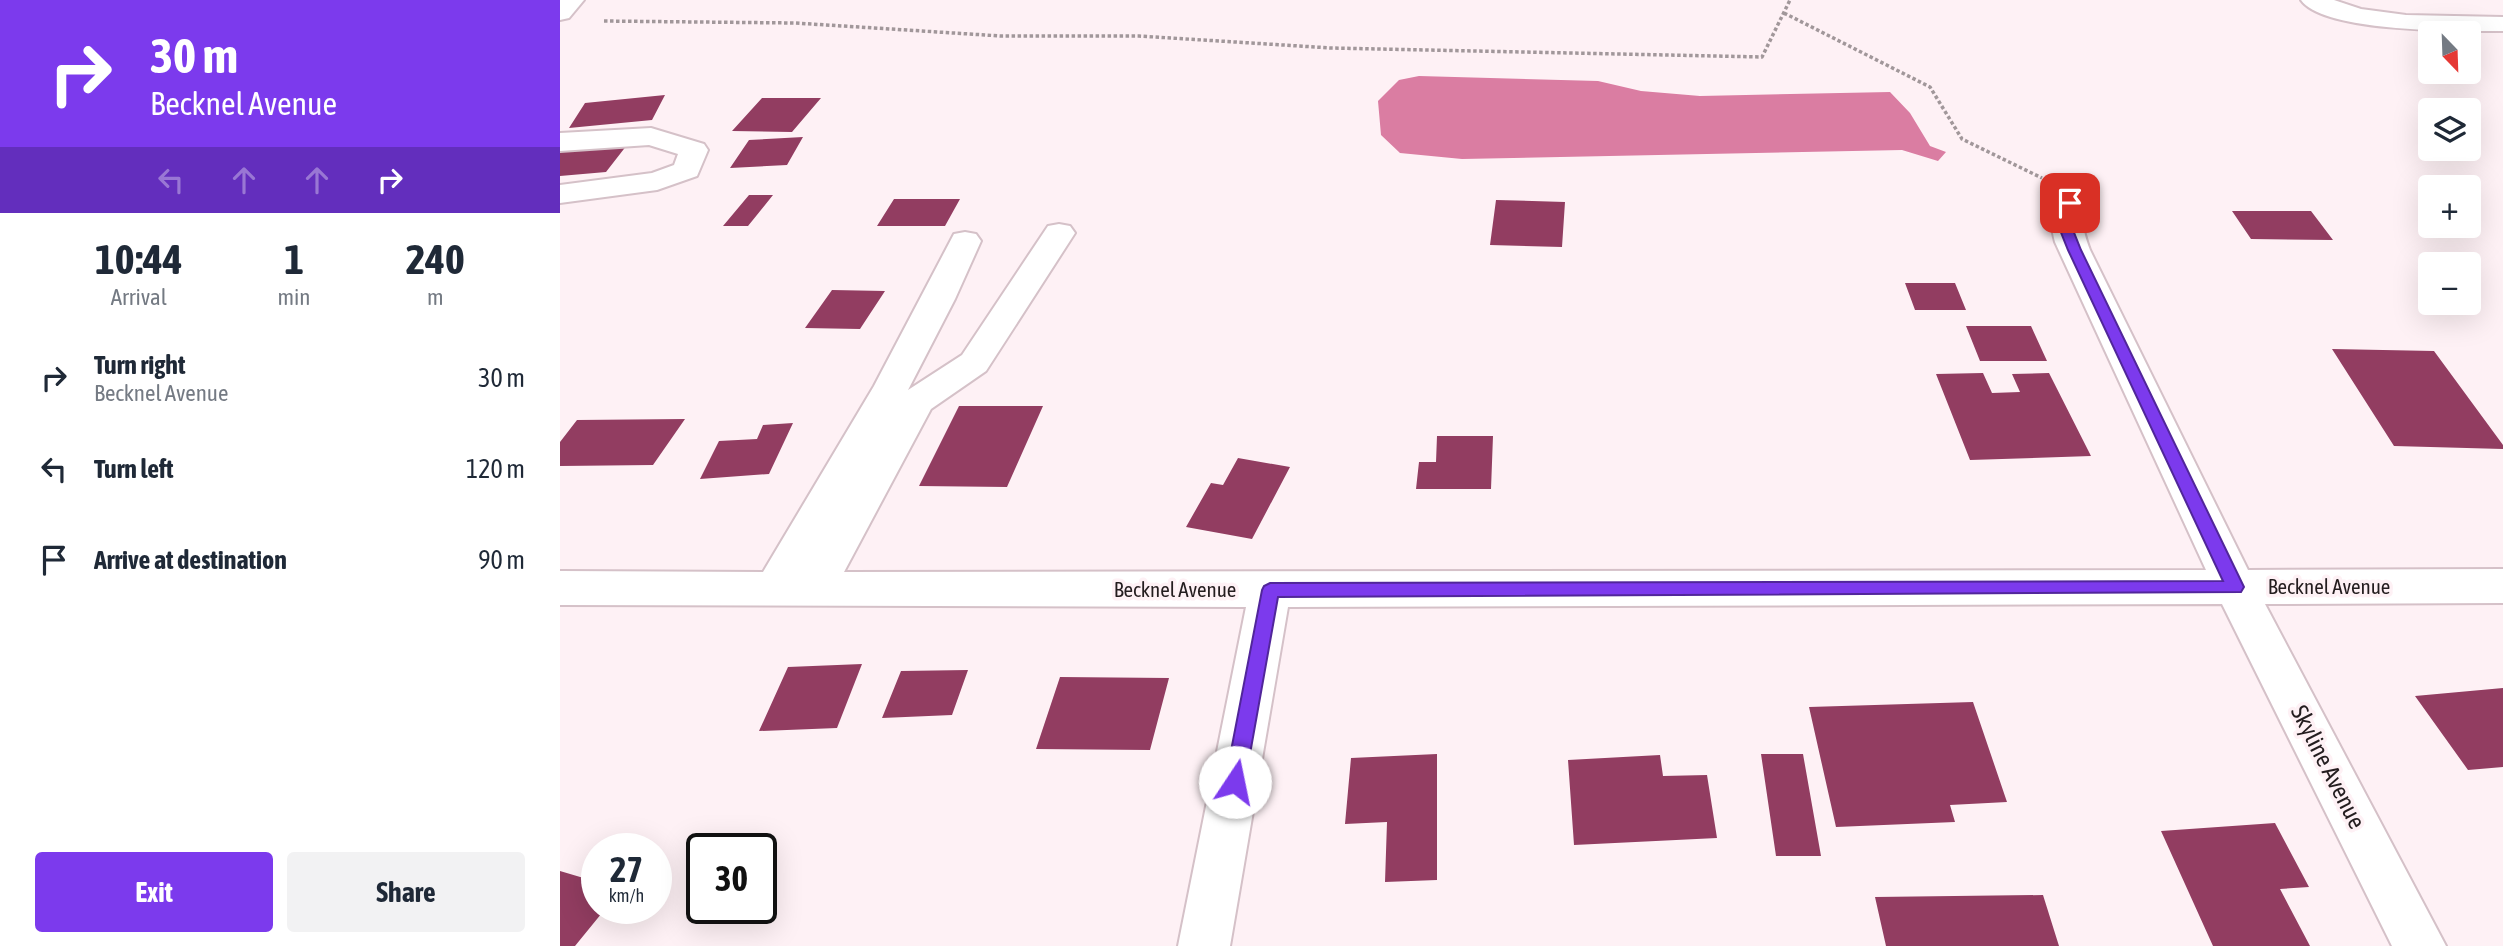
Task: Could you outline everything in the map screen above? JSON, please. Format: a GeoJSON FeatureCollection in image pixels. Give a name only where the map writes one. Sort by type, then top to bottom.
{"type":"FeatureCollection","features":[{"type":"Feature","properties":{"kind":"street"},"geometry":{"type":"LineString","coordinates":[[560,13],[572,0]]}},
{"type":"Feature","properties":{"kind":"street"},"geometry":{"type":"LineString","coordinates":[[2313,0],[2336,10],[2386,21],[2503,24]]}},
{"type":"Feature","properties":{"kind":"street"},"geometry":{"type":"LineString","coordinates":[[560,142],[651,136],[694,150],[687,170],[657,181],[560,194]]}},
{"type":"Feature","properties":{"kind":"street","name":"Skyline Avenue"},"geometry":{"type":"LineString","coordinates":[[2076,194],[2070,203],[2064,225],[2074,250],[2235,587],[2420,946]]}},
{"type":"Feature","properties":{"kind":"street"},"geometry":{"type":"LineString","coordinates":[[794,589],[917,401],[974,363],[1059,233]]}},
{"type":"Feature","properties":{"kind":"street"},"geometry":{"type":"LineString","coordinates":[[794,589],[838,485],[941,296],[965,241]]}},
{"type":"Feature","properties":{"kind":"street","name":"Becknel Avenue"},"geometry":{"type":"LineString","coordinates":[[560,588],[1270,590],[2503,586]]}},
{"type":"Feature","properties":{"kind":"street"},"geometry":{"type":"LineString","coordinates":[[1204,946],[1270,590]]}},
{"type":"Feature","properties":{"kind":"path"},"geometry":{"type":"LineString","coordinates":[[604,20],[794,23],[1001,36],[1139,36],[1331,48],[1670,52],[1762,57],[1768,37],[1790,0]]}},
{"type":"Feature","properties":{"kind":"path"},"geometry":{"type":"LineString","coordinates":[[1784,13],[1930,87],[1962,139],[2076,194]]}},
{"type":"Feature","properties":{"kind":"shaded area"},"geometry":{"type":"Polygon","coordinates":[[[1419,76],[1598,81],[1641,91],[1700,96],[1890,92],[1910,113],[1930,146],[1946,152],[1938,161],[1902,150],[1462,159],[1400,153],[1381,135],[1378,101],[1399,80],[1419,76]]]}},
{"type":"Feature","properties":{"kind":"building"},"geometry":{"type":"Polygon","coordinates":[[[665,95],[652,120],[569,128],[585,103],[665,95]]]}},
{"type":"Feature","properties":{"kind":"building"},"geometry":{"type":"Polygon","coordinates":[[[762,98],[821,98],[792,132],[732,131],[762,98]]]}},
{"type":"Feature","properties":{"kind":"building"},"geometry":{"type":"Polygon","coordinates":[[[803,137],[787,165],[730,168],[749,140],[803,137]]]}},
{"type":"Feature","properties":{"kind":"building"},"geometry":{"type":"Polygon","coordinates":[[[627,145],[606,172],[560,176],[560,149],[627,145]]]}},
{"type":"Feature","properties":{"kind":"building"},"geometry":{"type":"Polygon","coordinates":[[[749,195],[773,195],[748,226],[723,226],[749,195]]]}},
{"type":"Feature","properties":{"kind":"building"},"geometry":{"type":"Polygon","coordinates":[[[894,199],[960,199],[945,226],[877,226],[894,199]]]}},
{"type":"Feature","properties":{"kind":"building"},"geometry":{"type":"Polygon","coordinates":[[[1496,200],[1565,202],[1562,247],[1490,245],[1496,200]]]}},
{"type":"Feature","properties":{"kind":"building"},"geometry":{"type":"Polygon","coordinates":[[[2232,211],[2311,211],[2333,240],[2251,239],[2232,211]]]}},
{"type":"Feature","properties":{"kind":"building"},"geometry":{"type":"Polygon","coordinates":[[[1905,283],[1955,283],[1966,310],[1915,310],[1905,283]]]}},
{"type":"Feature","properties":{"kind":"building"},"geometry":{"type":"Polygon","coordinates":[[[832,290],[885,291],[860,329],[805,328],[832,290]]]}},
{"type":"Feature","properties":{"kind":"building"},"geometry":{"type":"Polygon","coordinates":[[[1966,326],[2031,326],[2047,361],[1980,361],[1966,326]]]}},
{"type":"Feature","properties":{"kind":"building"},"geometry":{"type":"Polygon","coordinates":[[[2332,349],[2434,351],[2503,445],[2503,449],[2394,446],[2332,349]]]}},
{"type":"Feature","properties":{"kind":"building"},"geometry":{"type":"Polygon","coordinates":[[[1983,373],[1992,393],[2020,392],[2012,374],[2049,373],[2091,456],[1970,460],[1936,374],[1983,373]]]}},
{"type":"Feature","properties":{"kind":"building"},"geometry":{"type":"Polygon","coordinates":[[[959,406],[1043,406],[1007,487],[919,486],[959,406]]]}},
{"type":"Feature","properties":{"kind":"building"},"geometry":{"type":"Polygon","coordinates":[[[685,419],[653,465],[560,466],[560,442],[577,420],[685,419]]]}},
{"type":"Feature","properties":{"kind":"building"},"geometry":{"type":"Polygon","coordinates":[[[793,423],[769,474],[700,479],[719,441],[757,439],[763,425],[793,423]]]}},
{"type":"Feature","properties":{"kind":"building"},"geometry":{"type":"Polygon","coordinates":[[[1437,436],[1493,436],[1491,489],[1416,489],[1419,462],[1436,462],[1437,436]]]}},
{"type":"Feature","properties":{"kind":"building"},"geometry":{"type":"Polygon","coordinates":[[[1238,458],[1290,467],[1252,539],[1186,527],[1211,483],[1223,485],[1238,458]]]}},
{"type":"Feature","properties":{"kind":"building"},"geometry":{"type":"Polygon","coordinates":[[[862,664],[837,728],[759,731],[788,667],[862,664]]]}},
{"type":"Feature","properties":{"kind":"building"},"geometry":{"type":"Polygon","coordinates":[[[968,670],[952,715],[882,718],[901,671],[968,670]]]}},
{"type":"Feature","properties":{"kind":"building"},"geometry":{"type":"Polygon","coordinates":[[[1060,677],[1169,678],[1150,750],[1036,749],[1060,677]]]}},
{"type":"Feature","properties":{"kind":"building"},"geometry":{"type":"Polygon","coordinates":[[[2503,688],[2503,767],[2468,770],[2415,696],[2503,688]]]}},
{"type":"Feature","properties":{"kind":"building"},"geometry":{"type":"Polygon","coordinates":[[[1973,702],[2007,802],[1950,805],[1955,822],[1836,827],[1809,707],[1973,702]]]}},
{"type":"Feature","properties":{"kind":"building"},"geometry":{"type":"Polygon","coordinates":[[[1437,754],[1437,880],[1385,882],[1387,822],[1345,824],[1351,758],[1437,754]]]}},
{"type":"Feature","properties":{"kind":"building"},"geometry":{"type":"Polygon","coordinates":[[[1761,754],[1803,754],[1821,856],[1776,856],[1761,754]]]}},
{"type":"Feature","properties":{"kind":"building"},"geometry":{"type":"Polygon","coordinates":[[[1660,755],[1663,776],[1707,775],[1717,838],[1574,845],[1568,760],[1660,755]]]}},
{"type":"Feature","properties":{"kind":"building"},"geometry":{"type":"Polygon","coordinates":[[[2275,823],[2309,887],[2280,889],[2310,946],[2213,946],[2161,831],[2275,823]]]}},
{"type":"Feature","properties":{"kind":"building"},"geometry":{"type":"Polygon","coordinates":[[[560,871],[581,877],[581,924],[593,924],[575,946],[560,946],[560,871]]]}},
{"type":"Feature","properties":{"kind":"building"},"geometry":{"type":"Polygon","coordinates":[[[2043,895],[2059,946],[1886,946],[1875,897],[2043,895]]]}},
{"type":"Feature","properties":{"kind":"route"},"geometry":{"type":"LineString","coordinates":[[1235,782],[1270,590],[2235,587],[2074,250],[2064,225],[2070,203]]}}]}
